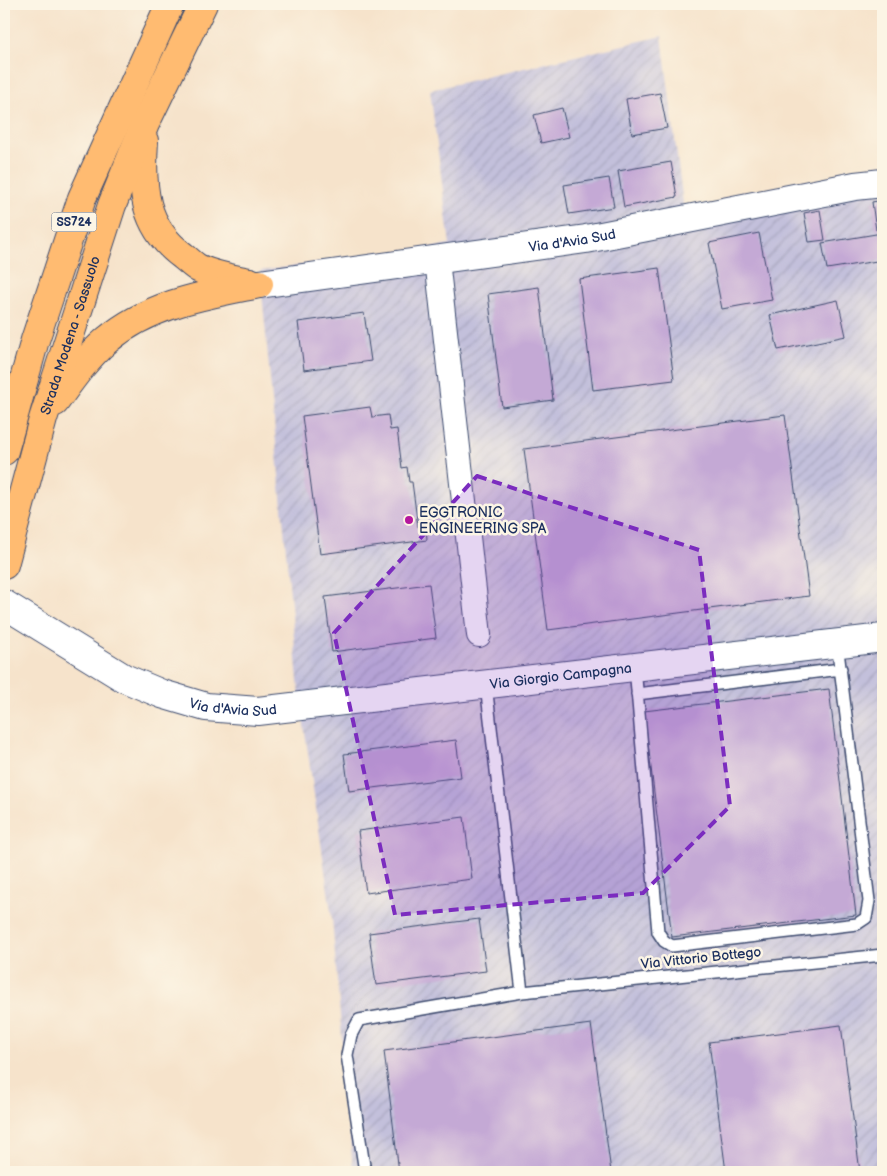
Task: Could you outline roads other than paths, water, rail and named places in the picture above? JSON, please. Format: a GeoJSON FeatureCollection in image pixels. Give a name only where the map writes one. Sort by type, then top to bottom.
{"type":"FeatureCollection","features":[{"type":"Feature","properties":{"kind":"highway","name":"SS724"},"geometry":{"type":"LineString","coordinates":[[4,451],[35,340],[82,198],[170,4]]}},
{"type":"Feature","properties":{"kind":"highway","name":"Strada Modena - Sassuolo"},"geometry":{"type":"LineString","coordinates":[[4,565],[42,419],[112,205],[146,124],[203,4]]}},
{"type":"Feature","properties":{"kind":"highway"},"geometry":{"type":"LineString","coordinates":[[146,124],[142,169],[145,195],[154,225],[171,248],[198,268],[223,277],[259,284]]}},
{"type":"Feature","properties":{"kind":"highway"},"geometry":{"type":"LineString","coordinates":[[42,419],[83,365],[106,341],[133,321],[164,306],[198,296],[259,284]]}},
{"type":"Feature","properties":{"kind":"street","name":"Via d'Avia Sud"},"geometry":{"type":"LineString","coordinates":[[259,284],[586,239],[854,186],[883,182]]}},
{"type":"Feature","properties":{"kind":"street"},"geometry":{"type":"LineString","coordinates":[[437,260],[479,635]]}},
{"type":"Feature","properties":{"kind":"street","name":"Via d'Avia Sud"},"geometry":{"type":"LineString","coordinates":[[4,604],[124,678],[162,694],[206,707],[258,711],[486,685]]}},
{"type":"Feature","properties":{"kind":"street","name":"Via Giorgio Campagna"},"geometry":{"type":"LineString","coordinates":[[486,685],[635,667],[839,656],[883,638]]}},
{"type":"Feature","properties":{"kind":"lane"},"geometry":{"type":"LineString","coordinates":[[635,667],[637,694],[658,932],[664,941],[672,946],[856,924],[866,918],[869,900],[839,656],[637,694]]}},
{"type":"Feature","properties":{"kind":"lane","name":"Via Giorgio Campagna"},"geometry":{"type":"LineString","coordinates":[[486,685],[522,992]]}},
{"type":"Feature","properties":{"kind":"lane","name":"Via Vittorio Bottego"},"geometry":{"type":"LineString","coordinates":[[365,1172],[347,1054],[350,1034],[359,1020],[522,992],[883,955]]}},
{"type":"Feature","properties":{"kind":"place","name":"EGGTRONIC ENGINEERING SPA"},"geometry":{"type":"Point","coordinates":[409,520]}}]}
